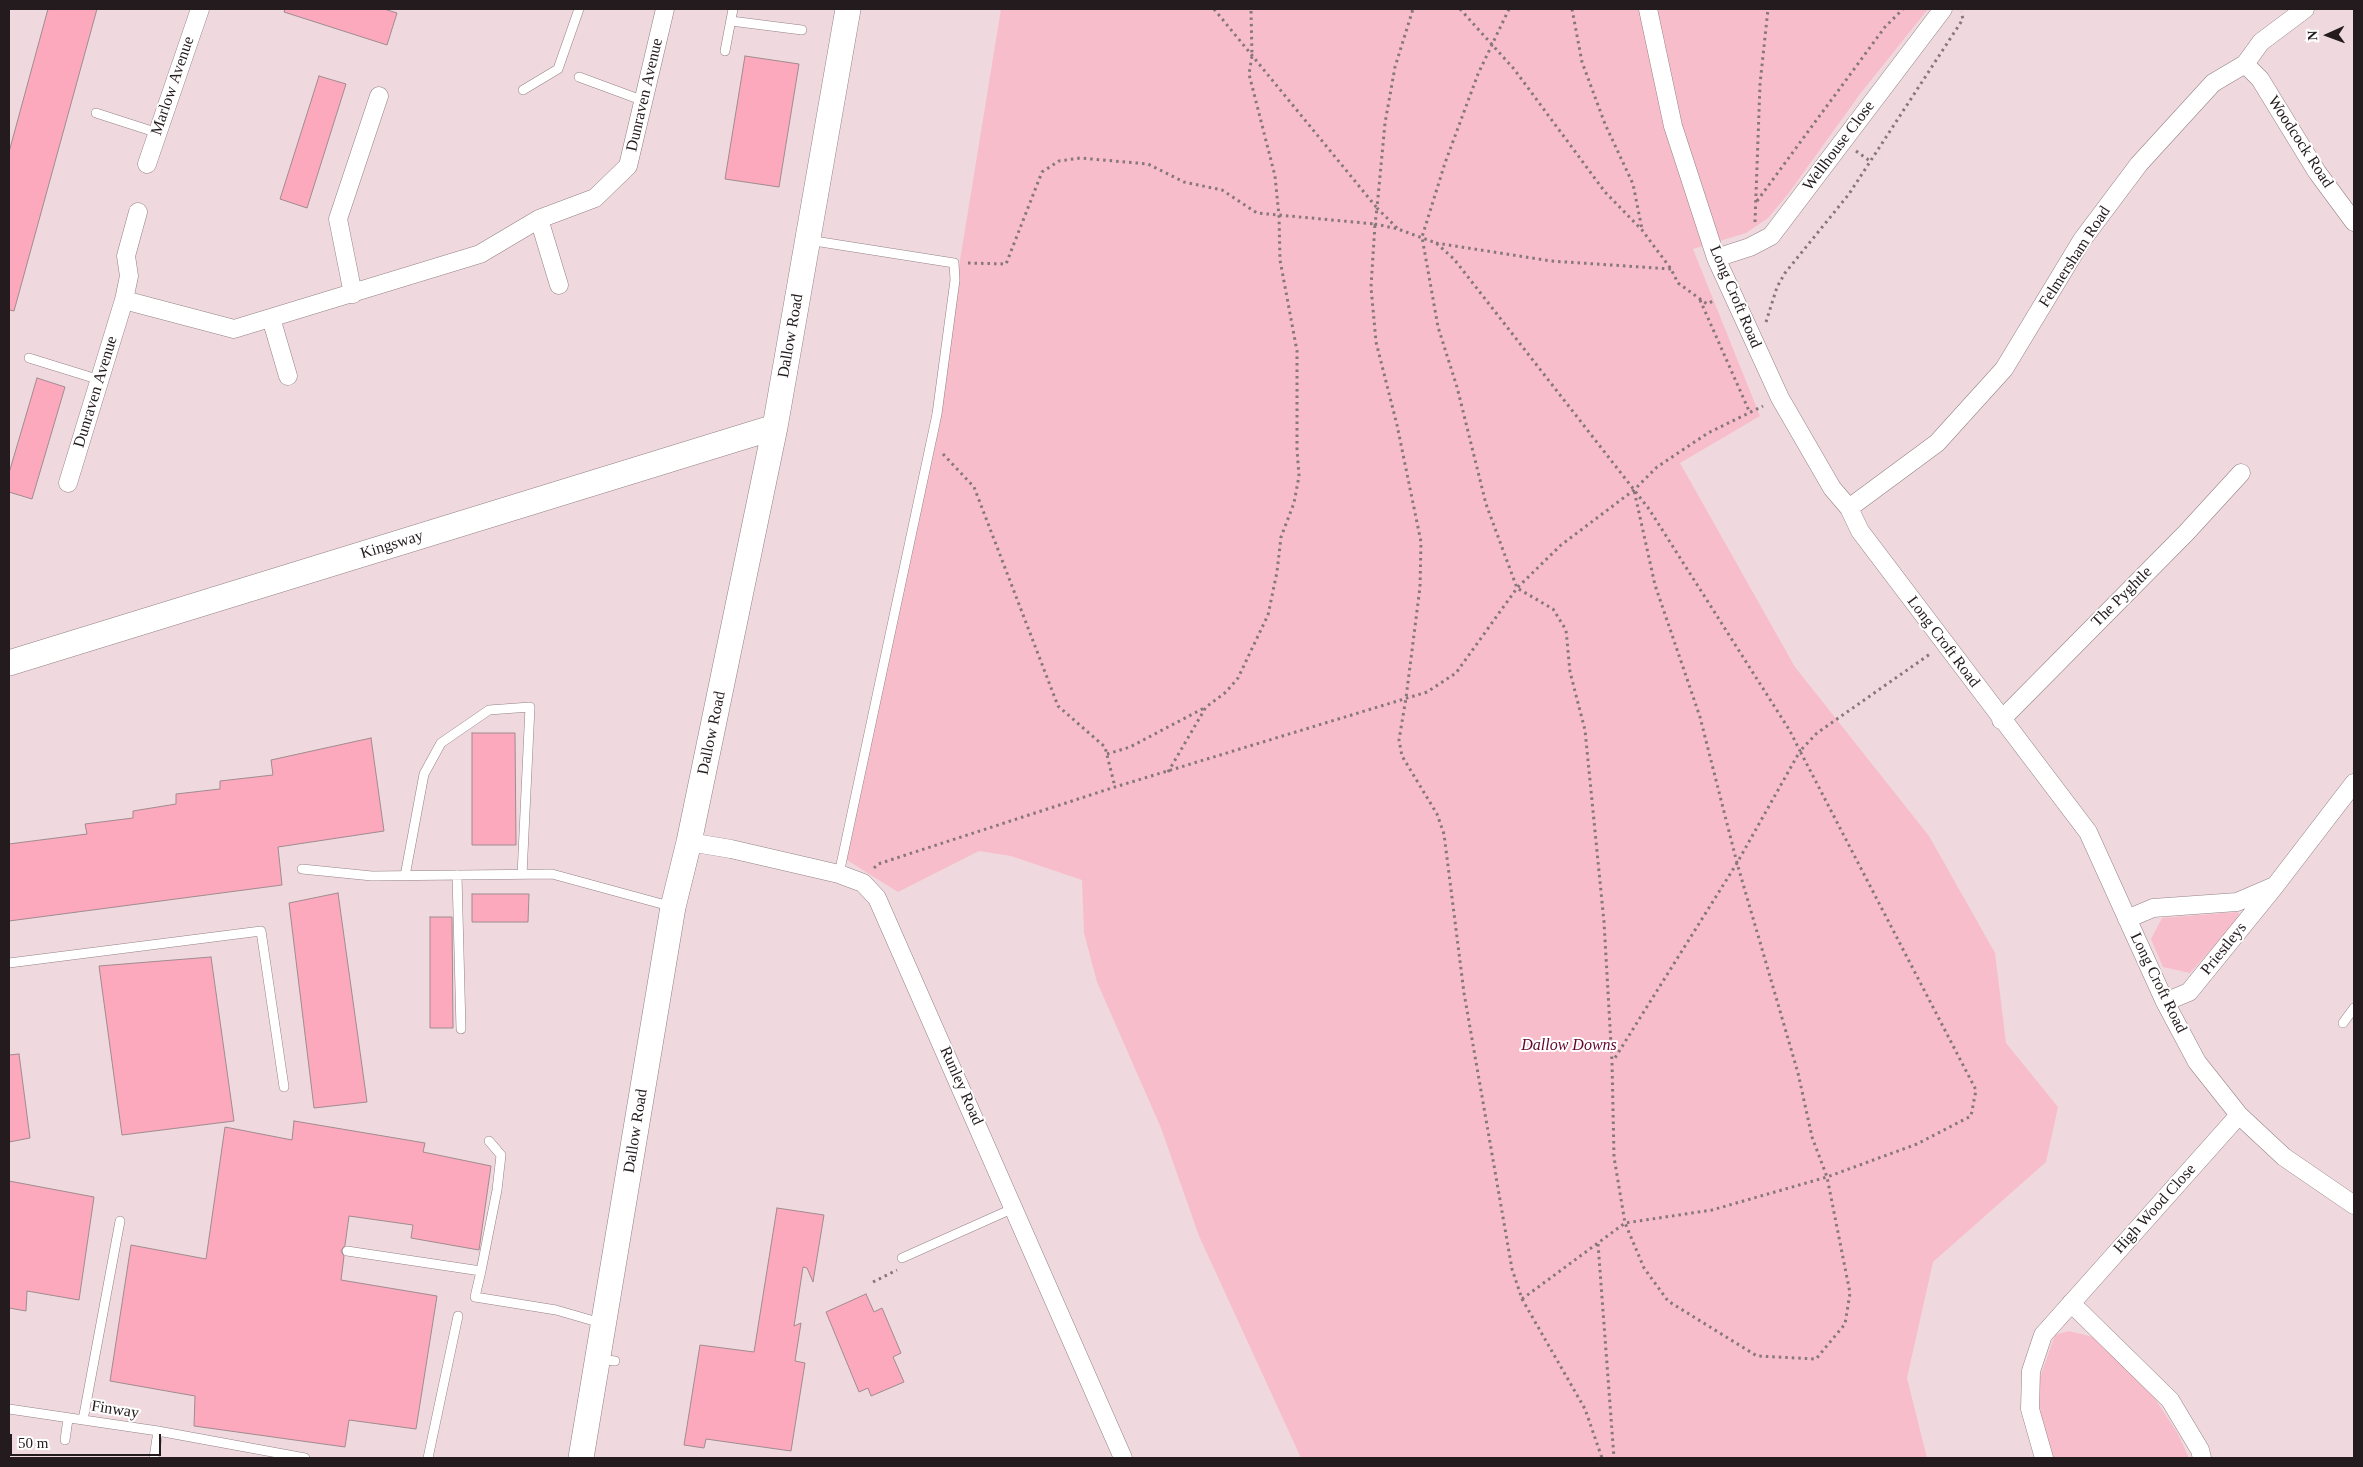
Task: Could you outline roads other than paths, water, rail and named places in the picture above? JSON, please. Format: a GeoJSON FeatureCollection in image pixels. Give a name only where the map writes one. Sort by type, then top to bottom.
{"type":"FeatureCollection","features":[{"type":"Feature","properties":{"kind":"street","name":"Marlow Avenue"},"geometry":{"type":"LineString","coordinates":[[147,164],[200,9]]}},
{"type":"Feature","properties":{"kind":"street","name":"Dunraven Avenue"},"geometry":{"type":"LineString","coordinates":[[124,300],[234,329],[480,254],[539,219],[594,198],[628,166],[665,9]]}},
{"type":"Feature","properties":{"kind":"street","name":"Dallow Road"},"geometry":{"type":"LineString","coordinates":[[581,1458],[606,1360],[604,1324],[673,907],[689,842],[775,427],[848,9]]}},
{"type":"Feature","properties":{"kind":"street","name":"Long Croft Road"},"geometry":{"type":"LineString","coordinates":[[1648,9],[1673,126],[1716,258],[1780,398],[1832,488],[1849,508],[1860,531],[2001,720],[2088,832],[2165,1002],[2197,1062],[2239,1115],[2284,1158],[2354,1204]]}},
{"type":"Feature","properties":{"kind":"street","name":"Wellhouse Close"},"geometry":{"type":"LineString","coordinates":[[1716,258],[1750,247],[1771,236],[1943,9]]}},
{"type":"Feature","properties":{"kind":"street","name":"Felmersham Road"},"geometry":{"type":"LineString","coordinates":[[1849,508],[1938,443],[2004,368],[2082,240],[2139,164],[2213,83],[2245,64],[2261,42],[2305,9]]}},
{"type":"Feature","properties":{"kind":"street","name":"Woodcock Road"},"geometry":{"type":"LineString","coordinates":[[2245,64],[2260,79],[2317,172],[2354,222]]}},
{"type":"Feature","properties":{"kind":"street"},"geometry":{"type":"LineString","coordinates":[[353,294],[338,219],[379,96]]}},
{"type":"Feature","properties":{"kind":"street","name":"Dunraven Avenue"},"geometry":{"type":"LineString","coordinates":[[68,483],[124,300],[130,276],[126,256],[138,212]]}},
{"type":"Feature","properties":{"kind":"street"},"geometry":{"type":"LineString","coordinates":[[539,219],[559,285]]}},
{"type":"Feature","properties":{"kind":"street"},"geometry":{"type":"LineString","coordinates":[[271,318],[288,376]]}},
{"type":"Feature","properties":{"kind":"street","name":"Kingsway"},"geometry":{"type":"LineString","coordinates":[[9,663],[775,427]]}},
{"type":"Feature","properties":{"kind":"street","name":"The Pyghtle"},"geometry":{"type":"LineString","coordinates":[[2001,720],[2179,540],[2241,473]]}},
{"type":"Feature","properties":{"kind":"street","name":"Priestleys"},"geometry":{"type":"LineString","coordinates":[[2165,1002],[2188,992],[2275,886],[2354,782]]}},
{"type":"Feature","properties":{"kind":"street"},"geometry":{"type":"LineString","coordinates":[[689,842],[731,849],[839,874]]}},
{"type":"Feature","properties":{"kind":"street","name":"Runley Road"},"geometry":{"type":"LineString","coordinates":[[839,874],[864,883],[877,898],[1124,1458]]}},
{"type":"Feature","properties":{"kind":"street","name":"Priestleys"},"geometry":{"type":"LineString","coordinates":[[2127,919],[2153,908],[2236,902],[2275,886]]}},
{"type":"Feature","properties":{"kind":"street","name":"High Wood Close"},"geometry":{"type":"LineString","coordinates":[[2044,1458],[2030,1409],[2032,1371],[2043,1335],[2239,1115]]}},
{"type":"Feature","properties":{"kind":"street"},"geometry":{"type":"LineString","coordinates":[[2071,1303],[2170,1400],[2200,1450],[2202,1458]]}},
{"type":"Feature","properties":{"kind":"lane"},"geometry":{"type":"LineString","coordinates":[[523,90],[558,69],[579,9]]}},
{"type":"Feature","properties":{"kind":"lane"},"geometry":{"type":"LineString","coordinates":[[725,51],[733,9]]}},
{"type":"Feature","properties":{"kind":"lane"},"geometry":{"type":"LineString","coordinates":[[731,21],[802,30]]}},
{"type":"Feature","properties":{"kind":"lane"},"geometry":{"type":"LineString","coordinates":[[579,77],[644,101]]}},
{"type":"Feature","properties":{"kind":"lane"},"geometry":{"type":"LineString","coordinates":[[96,112],[158,133]]}},
{"type":"Feature","properties":{"kind":"lane"},"geometry":{"type":"LineString","coordinates":[[808,240],[954,263],[954,290],[937,414],[839,874]]}},
{"type":"Feature","properties":{"kind":"lane"},"geometry":{"type":"LineString","coordinates":[[29,358],[100,380]]}},
{"type":"Feature","properties":{"kind":"lane"},"geometry":{"type":"LineString","coordinates":[[405,876],[424,774],[441,743],[489,710],[530,707],[522,874]]}},
{"type":"Feature","properties":{"kind":"lane"},"geometry":{"type":"LineString","coordinates":[[302,869],[372,876],[552,874],[673,907]]}},
{"type":"Feature","properties":{"kind":"lane"},"geometry":{"type":"LineString","coordinates":[[457,875],[461,1029]]}},
{"type":"Feature","properties":{"kind":"lane"},"geometry":{"type":"LineString","coordinates":[[9,963],[261,931],[284,1087]]}},
{"type":"Feature","properties":{"kind":"lane"},"geometry":{"type":"LineString","coordinates":[[2343,1023],[2354,1008]]}},
{"type":"Feature","properties":{"kind":"lane"},"geometry":{"type":"LineString","coordinates":[[490,1141],[501,1155],[497,1190],[475,1297],[556,1310],[604,1324]]}},
{"type":"Feature","properties":{"kind":"lane"},"geometry":{"type":"LineString","coordinates":[[902,1258],[1014,1208]]}},
{"type":"Feature","properties":{"kind":"lane"},"geometry":{"type":"LineString","coordinates":[[83,1420],[120,1221]]}},
{"type":"Feature","properties":{"kind":"lane"},"geometry":{"type":"LineString","coordinates":[[347,1250],[481,1272]]}},
{"type":"Feature","properties":{"kind":"lane"},"geometry":{"type":"LineString","coordinates":[[428,1458],[458,1316]]}},
{"type":"Feature","properties":{"kind":"lane","name":"Finway"},"geometry":{"type":"LineString","coordinates":[[9,1409],[158,1431],[305,1458]]}},
{"type":"Feature","properties":{"kind":"lane"},"geometry":{"type":"LineString","coordinates":[[65,1440],[68,1419]]}},
{"type":"Feature","properties":{"kind":"lane"},"geometry":{"type":"LineString","coordinates":[[154,1458],[158,1431]]}},
{"type":"Feature","properties":{"kind":"park label","name":"Dallow Downs"},"geometry":{"type":"Point","coordinates":[1569,1046]}}]}
